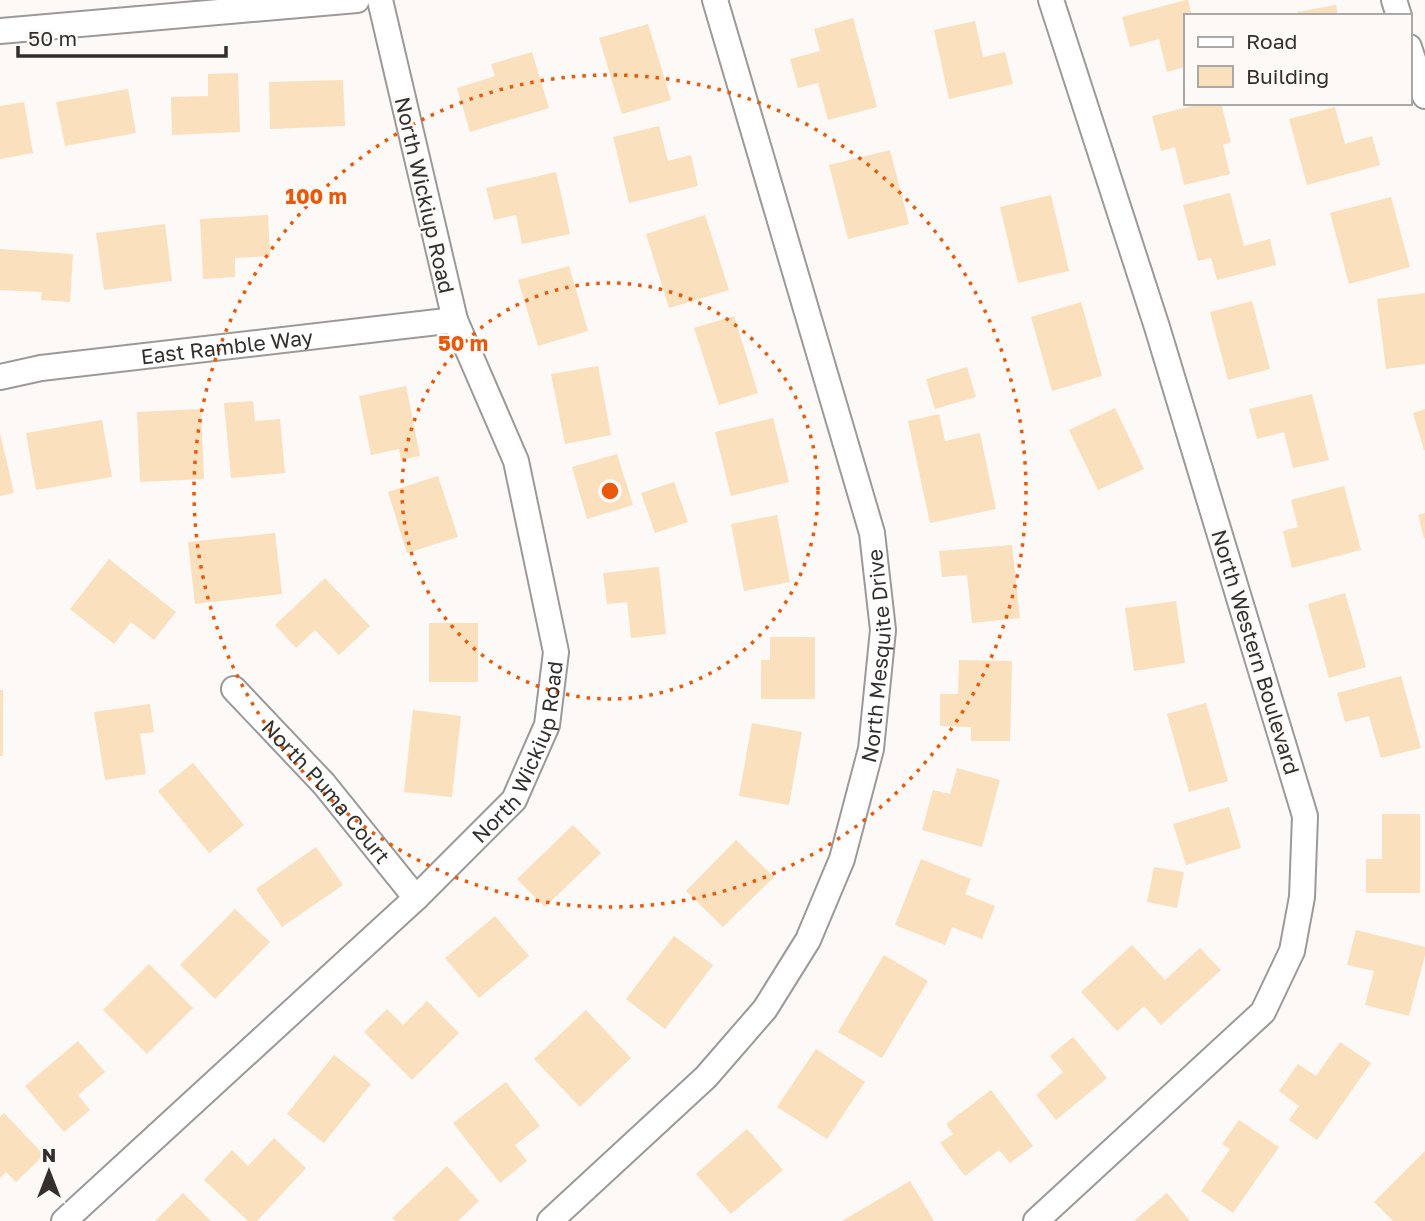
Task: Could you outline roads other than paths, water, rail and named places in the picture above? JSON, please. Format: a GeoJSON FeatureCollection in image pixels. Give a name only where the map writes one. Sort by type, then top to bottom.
{"type":"FeatureCollection","features":[{"type":"Feature","properties":{"kind":"street"},"geometry":{"type":"LineString","coordinates":[[0,31],[357,0]]}},
{"type":"Feature","properties":{"kind":"street","name":"North Wickiup Road"},"geometry":{"type":"LineString","coordinates":[[64,1221],[416,898],[514,800],[547,725],[556,652],[516,461],[455,320],[380,0]]}},
{"type":"Feature","properties":{"kind":"street","name":"North Mesquite Drive"},"geometry":{"type":"LineString","coordinates":[[550,1221],[706,1077],[765,1009],[808,940],[842,859],[871,749],[883,630],[872,533],[715,0]]}},
{"type":"Feature","properties":{"kind":"street","name":"North Western Boulevard"},"geometry":{"type":"LineString","coordinates":[[1036,1221],[1264,1012],[1292,951],[1302,897],[1305,816],[1157,327],[1051,0]]}},
{"type":"Feature","properties":{"kind":"street"},"geometry":{"type":"LineString","coordinates":[[1411,53],[1425,96]]}},
{"type":"Feature","properties":{"kind":"street","name":"East Ramble Way"},"geometry":{"type":"LineString","coordinates":[[0,377],[41,368],[455,320]]}},
{"type":"Feature","properties":{"kind":"street","name":"North Puma Court"},"geometry":{"type":"LineString","coordinates":[[234,689],[324,784],[416,898]]}}]}
